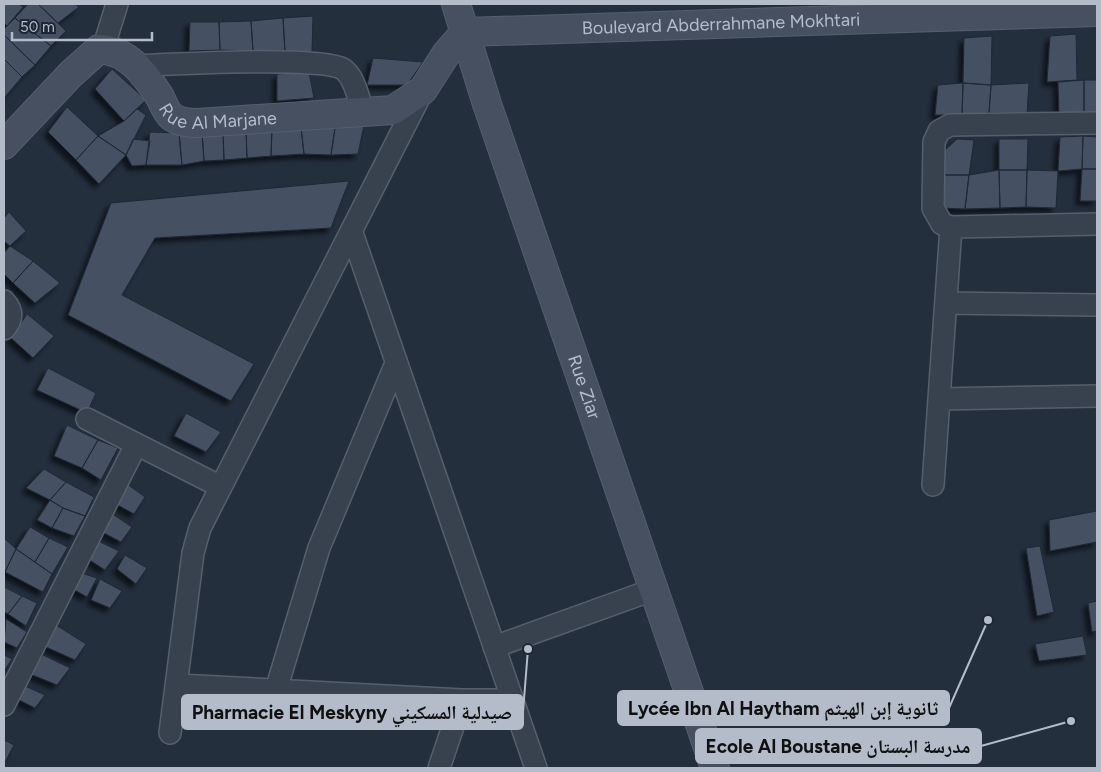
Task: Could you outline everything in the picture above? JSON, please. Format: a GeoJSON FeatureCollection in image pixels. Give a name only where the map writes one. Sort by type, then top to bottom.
{"type":"FeatureCollection","features":[{"type":"Feature","properties":{"kind":"main road","name":"Rue Ziar"},"geometry":{"type":"LineString","coordinates":[[456,4],[487,104],[715,768]]}},
{"type":"Feature","properties":{"kind":"main road","name":"Boulevard Abderrahmane Mokhtari"},"geometry":{"type":"LineString","coordinates":[[465,32],[762,13],[900,11],[1097,12]]}},
{"type":"Feature","properties":{"kind":"main road","name":"Rue Al Marjane"},"geometry":{"type":"LineString","coordinates":[[103,49],[120,54],[137,66],[169,114],[187,123],[364,114],[393,110],[423,90],[446,54],[465,32]]}},
{"type":"Feature","properties":{"kind":"main road"},"geometry":{"type":"LineString","coordinates":[[4,145],[71,74],[95,51],[103,49]]}},
{"type":"Feature","properties":{"kind":"street"},"geometry":{"type":"LineString","coordinates":[[103,49],[117,4]]}},
{"type":"Feature","properties":{"kind":"street"},"geometry":{"type":"LineString","coordinates":[[137,66],[283,63],[338,66],[349,74],[364,114]]}},
{"type":"Feature","properties":{"kind":"street"},"geometry":{"type":"LineString","coordinates":[[170,732],[178,685],[193,553],[200,528],[352,233],[423,90]]}},
{"type":"Feature","properties":{"kind":"street"},"geometry":{"type":"LineString","coordinates":[[1097,123],[950,125],[939,131],[934,142],[933,208],[942,224],[951,227],[1097,224]]}},
{"type":"Feature","properties":{"kind":"street"},"geometry":{"type":"LineString","coordinates":[[933,485],[951,227]]}},
{"type":"Feature","properties":{"kind":"street"},"geometry":{"type":"LineString","coordinates":[[352,233],[536,768]]}},
{"type":"Feature","properties":{"kind":"street"},"geometry":{"type":"LineString","coordinates":[[4,301],[11,311],[12,317],[4,329]]}},
{"type":"Feature","properties":{"kind":"street"},"geometry":{"type":"LineString","coordinates":[[946,303],[1097,305]]}},
{"type":"Feature","properties":{"kind":"street"},"geometry":{"type":"LineString","coordinates":[[276,690],[319,548],[396,363]]}},
{"type":"Feature","properties":{"kind":"street"},"geometry":{"type":"LineString","coordinates":[[939,399],[1097,396]]}},
{"type":"Feature","properties":{"kind":"street"},"geometry":{"type":"LineString","coordinates":[[87,419],[221,487]]}},
{"type":"Feature","properties":{"kind":"street"},"geometry":{"type":"LineString","coordinates":[[4,705],[136,445]]}},
{"type":"Feature","properties":{"kind":"street"},"geometry":{"type":"LineString","coordinates":[[494,647],[655,589]]}},
{"type":"Feature","properties":{"kind":"street"},"geometry":{"type":"LineString","coordinates":[[178,685],[462,700],[512,700]]}},
{"type":"Feature","properties":{"kind":"street"},"geometry":{"type":"LineString","coordinates":[[439,768],[462,700]]}},
{"type":"Feature","properties":{"kind":"building"},"geometry":{"type":"Polygon","coordinates":[[[4,4],[19,4],[23,7],[7,26],[4,23],[4,4]]]}},
{"type":"Feature","properties":{"kind":"building"},"geometry":{"type":"Polygon","coordinates":[[[28,4],[38,4],[66,31],[51,46],[15,18],[28,4]]]}},
{"type":"Feature","properties":{"kind":"building"},"geometry":{"type":"Polygon","coordinates":[[[38,4],[75,4],[79,7],[58,23],[38,4]]]}},
{"type":"Feature","properties":{"kind":"building"},"geometry":{"type":"Polygon","coordinates":[[[313,16],[312,52],[285,52],[283,18],[313,16]]]}},
{"type":"Feature","properties":{"kind":"building"},"geometry":{"type":"Polygon","coordinates":[[[15,18],[51,46],[35,65],[4,35],[4,29],[15,18]]]}},
{"type":"Feature","properties":{"kind":"building"},"geometry":{"type":"Polygon","coordinates":[[[283,18],[285,52],[253,51],[251,21],[283,18]]]}},
{"type":"Feature","properties":{"kind":"building"},"geometry":{"type":"Polygon","coordinates":[[[251,21],[253,51],[220,50],[219,22],[251,21]]]}},
{"type":"Feature","properties":{"kind":"building"},"geometry":{"type":"Polygon","coordinates":[[[190,22],[219,22],[220,50],[189,51],[190,22]]]}},
{"type":"Feature","properties":{"kind":"building"},"geometry":{"type":"Polygon","coordinates":[[[1076,34],[1077,80],[1047,82],[1050,36],[1076,34]]]}},
{"type":"Feature","properties":{"kind":"building"},"geometry":{"type":"Polygon","coordinates":[[[4,35],[35,65],[22,77],[4,59],[4,35]]]}},
{"type":"Feature","properties":{"kind":"building"},"geometry":{"type":"Polygon","coordinates":[[[992,36],[991,85],[963,83],[964,38],[992,36]]]}},
{"type":"Feature","properties":{"kind":"building"},"geometry":{"type":"Polygon","coordinates":[[[373,58],[423,62],[407,85],[367,85],[373,58]]]}},
{"type":"Feature","properties":{"kind":"building"},"geometry":{"type":"Polygon","coordinates":[[[4,59],[22,77],[4,98],[4,59]]]}},
{"type":"Feature","properties":{"kind":"building"},"geometry":{"type":"Polygon","coordinates":[[[112,69],[146,100],[124,121],[95,89],[112,69]]]}},
{"type":"Feature","properties":{"kind":"building"},"geometry":{"type":"Polygon","coordinates":[[[309,72],[314,98],[277,101],[277,74],[309,72]]]}},
{"type":"Feature","properties":{"kind":"building"},"geometry":{"type":"Polygon","coordinates":[[[1084,80],[1097,80],[1097,114],[1084,115],[1084,80]]]}},
{"type":"Feature","properties":{"kind":"building"},"geometry":{"type":"Polygon","coordinates":[[[1084,80],[1084,115],[1059,114],[1058,82],[1084,80]]]}},
{"type":"Feature","properties":{"kind":"building"},"geometry":{"type":"Polygon","coordinates":[[[963,83],[962,115],[935,115],[938,85],[963,83]]]}},
{"type":"Feature","properties":{"kind":"building"},"geometry":{"type":"Polygon","coordinates":[[[963,83],[991,85],[989,113],[962,115],[963,83]]]}},
{"type":"Feature","properties":{"kind":"building"},"geometry":{"type":"Polygon","coordinates":[[[1029,83],[1027,113],[989,113],[991,85],[1029,83]]]}},
{"type":"Feature","properties":{"kind":"building"},"geometry":{"type":"Polygon","coordinates":[[[67,107],[98,136],[76,160],[48,132],[67,107]]]}},
{"type":"Feature","properties":{"kind":"building"},"geometry":{"type":"Polygon","coordinates":[[[137,109],[146,115],[126,155],[98,136],[124,121],[137,109]]]}},
{"type":"Feature","properties":{"kind":"building"},"geometry":{"type":"Polygon","coordinates":[[[364,125],[358,154],[331,155],[335,128],[364,125]]]}},
{"type":"Feature","properties":{"kind":"building"},"geometry":{"type":"Polygon","coordinates":[[[272,128],[271,156],[247,158],[246,129],[272,128]]]}},
{"type":"Feature","properties":{"kind":"building"},"geometry":{"type":"Polygon","coordinates":[[[272,128],[301,128],[304,154],[271,156],[272,128]]]}},
{"type":"Feature","properties":{"kind":"building"},"geometry":{"type":"Polygon","coordinates":[[[301,128],[335,128],[331,155],[304,154],[301,128]]]}},
{"type":"Feature","properties":{"kind":"building"},"geometry":{"type":"Polygon","coordinates":[[[246,129],[247,158],[224,160],[223,132],[246,129]]]}},
{"type":"Feature","properties":{"kind":"building"},"geometry":{"type":"Polygon","coordinates":[[[150,132],[179,133],[182,165],[146,165],[150,132]]]}},
{"type":"Feature","properties":{"kind":"building"},"geometry":{"type":"Polygon","coordinates":[[[202,132],[204,161],[182,165],[179,133],[202,132]]]}},
{"type":"Feature","properties":{"kind":"building"},"geometry":{"type":"Polygon","coordinates":[[[202,132],[223,132],[224,160],[204,161],[202,132]]]}},
{"type":"Feature","properties":{"kind":"building"},"geometry":{"type":"Polygon","coordinates":[[[98,136],[126,155],[99,184],[76,160],[98,136]]]}},
{"type":"Feature","properties":{"kind":"building"},"geometry":{"type":"Polygon","coordinates":[[[1083,136],[1097,137],[1097,169],[1082,169],[1083,136]]]}},
{"type":"Feature","properties":{"kind":"building"},"geometry":{"type":"Polygon","coordinates":[[[1083,136],[1082,169],[1058,171],[1060,137],[1083,136]]]}},
{"type":"Feature","properties":{"kind":"building"},"geometry":{"type":"Polygon","coordinates":[[[133,139],[150,141],[146,165],[132,166],[126,155],[133,139]]]}},
{"type":"Feature","properties":{"kind":"building"},"geometry":{"type":"Polygon","coordinates":[[[957,139],[974,140],[969,175],[942,175],[944,151],[957,139]]]}},
{"type":"Feature","properties":{"kind":"building"},"geometry":{"type":"Polygon","coordinates":[[[999,139],[1028,139],[1027,170],[999,170],[999,139]]]}},
{"type":"Feature","properties":{"kind":"building"},"geometry":{"type":"Polygon","coordinates":[[[1082,169],[1097,169],[1097,201],[1080,201],[1082,169]]]}},
{"type":"Feature","properties":{"kind":"building"},"geometry":{"type":"Polygon","coordinates":[[[999,170],[1027,170],[1026,207],[1000,208],[999,170]]]}},
{"type":"Feature","properties":{"kind":"building"},"geometry":{"type":"Polygon","coordinates":[[[999,170],[1000,208],[965,209],[969,175],[999,170]]]}},
{"type":"Feature","properties":{"kind":"building"},"geometry":{"type":"Polygon","coordinates":[[[1027,170],[1058,171],[1056,208],[1026,207],[1027,170]]]}},
{"type":"Feature","properties":{"kind":"building"},"geometry":{"type":"Polygon","coordinates":[[[942,175],[969,175],[965,209],[938,208],[942,175]]]}},
{"type":"Feature","properties":{"kind":"building"},"geometry":{"type":"Polygon","coordinates":[[[349,181],[331,228],[155,238],[122,295],[254,364],[231,401],[68,315],[111,203],[349,181]]]}},
{"type":"Feature","properties":{"kind":"building"},"geometry":{"type":"Polygon","coordinates":[[[9,212],[26,231],[10,246],[4,241],[4,218],[9,212]]]}},
{"type":"Feature","properties":{"kind":"building"},"geometry":{"type":"Polygon","coordinates":[[[10,246],[33,261],[13,283],[4,274],[4,253],[10,246]]]}},
{"type":"Feature","properties":{"kind":"building"},"geometry":{"type":"Polygon","coordinates":[[[33,261],[60,283],[35,303],[13,283],[33,261]]]}},
{"type":"Feature","properties":{"kind":"building"},"geometry":{"type":"Polygon","coordinates":[[[27,314],[54,336],[33,358],[11,338],[27,314]]]}},
{"type":"Feature","properties":{"kind":"building"},"geometry":{"type":"Polygon","coordinates":[[[48,368],[96,393],[87,413],[37,390],[48,368]]]}},
{"type":"Feature","properties":{"kind":"building"},"geometry":{"type":"Polygon","coordinates":[[[186,413],[221,432],[206,452],[174,436],[186,413]]]}},
{"type":"Feature","properties":{"kind":"building"},"geometry":{"type":"Polygon","coordinates":[[[67,425],[98,440],[82,468],[54,456],[67,425]]]}},
{"type":"Feature","properties":{"kind":"building"},"geometry":{"type":"Polygon","coordinates":[[[98,440],[118,448],[101,480],[82,468],[98,440]]]}},
{"type":"Feature","properties":{"kind":"building"},"geometry":{"type":"Polygon","coordinates":[[[44,469],[66,482],[50,500],[26,488],[44,469]]]}},
{"type":"Feature","properties":{"kind":"building"},"geometry":{"type":"Polygon","coordinates":[[[66,482],[94,497],[85,516],[63,508],[50,500],[66,482]]]}},
{"type":"Feature","properties":{"kind":"building"},"geometry":{"type":"Polygon","coordinates":[[[126,483],[145,497],[134,514],[116,504],[126,483]]]}},
{"type":"Feature","properties":{"kind":"building"},"geometry":{"type":"Polygon","coordinates":[[[50,500],[63,508],[52,528],[37,520],[50,500]]]}},
{"type":"Feature","properties":{"kind":"building"},"geometry":{"type":"Polygon","coordinates":[[[63,508],[85,516],[74,536],[52,528],[63,508]]]}},
{"type":"Feature","properties":{"kind":"building"},"geometry":{"type":"Polygon","coordinates":[[[108,511],[132,527],[121,542],[100,531],[108,511]]]}},
{"type":"Feature","properties":{"kind":"building"},"geometry":{"type":"Polygon","coordinates":[[[1097,511],[1097,542],[1050,551],[1049,520],[1097,511]]]}},
{"type":"Feature","properties":{"kind":"building"},"geometry":{"type":"Polygon","coordinates":[[[30,527],[49,538],[35,562],[16,549],[30,527]]]}},
{"type":"Feature","properties":{"kind":"building"},"geometry":{"type":"Polygon","coordinates":[[[4,538],[16,549],[5,572],[4,572],[4,538]]]}},
{"type":"Feature","properties":{"kind":"building"},"geometry":{"type":"Polygon","coordinates":[[[49,538],[68,547],[52,574],[35,562],[49,538]]]}},
{"type":"Feature","properties":{"kind":"building"},"geometry":{"type":"Polygon","coordinates":[[[96,540],[119,551],[105,570],[88,559],[96,540]]]}},
{"type":"Feature","properties":{"kind":"building"},"geometry":{"type":"Polygon","coordinates":[[[1040,546],[1054,612],[1037,616],[1026,548],[1040,546]]]}},
{"type":"Feature","properties":{"kind":"building"},"geometry":{"type":"Polygon","coordinates":[[[16,549],[52,574],[43,592],[5,572],[16,549]]]}},
{"type":"Feature","properties":{"kind":"building"},"geometry":{"type":"Polygon","coordinates":[[[125,555],[147,568],[136,584],[117,569],[125,555]]]}},
{"type":"Feature","properties":{"kind":"building"},"geometry":{"type":"Polygon","coordinates":[[[78,572],[97,578],[87,597],[71,588],[78,572]]]}},
{"type":"Feature","properties":{"kind":"building"},"geometry":{"type":"Polygon","coordinates":[[[100,579],[122,591],[110,608],[91,600],[100,579]]]}},
{"type":"Feature","properties":{"kind":"building"},"geometry":{"type":"Polygon","coordinates":[[[4,587],[22,596],[8,614],[4,612],[4,587]]]}},
{"type":"Feature","properties":{"kind":"building"},"geometry":{"type":"Polygon","coordinates":[[[22,596],[37,603],[26,626],[8,614],[22,596]]]}},
{"type":"Feature","properties":{"kind":"building"},"geometry":{"type":"Polygon","coordinates":[[[1097,601],[1097,631],[1092,632],[1088,603],[1097,601]]]}},
{"type":"Feature","properties":{"kind":"building"},"geometry":{"type":"Polygon","coordinates":[[[6,619],[27,632],[17,648],[4,642],[6,619]]]}},
{"type":"Feature","properties":{"kind":"building"},"geometry":{"type":"Polygon","coordinates":[[[56,625],[86,644],[75,660],[46,647],[56,625]]]}},
{"type":"Feature","properties":{"kind":"building"},"geometry":{"type":"Polygon","coordinates":[[[1083,636],[1087,655],[1039,661],[1035,644],[1083,636]]]}},
{"type":"Feature","properties":{"kind":"building"},"geometry":{"type":"Polygon","coordinates":[[[4,655],[12,659],[4,671],[4,655]]]}},
{"type":"Feature","properties":{"kind":"building"},"geometry":{"type":"Polygon","coordinates":[[[43,655],[70,668],[57,685],[30,674],[43,655]]]}},
{"type":"Feature","properties":{"kind":"building"},"geometry":{"type":"Polygon","coordinates":[[[25,686],[45,695],[35,708],[17,699],[25,686]]]}},
{"type":"Feature","properties":{"kind":"building"},"geometry":{"type":"Polygon","coordinates":[[[4,740],[14,745],[4,764],[4,740]]]}},
{"type":"Feature","properties":{"kind":"place","name":"Lycée Ibn Al Haytham ثانوية إبن الهيثم"},"geometry":{"type":"Point","coordinates":[988,620]}},
{"type":"Feature","properties":{"kind":"place","name":"Pharmacie El Meskyny صيدلية المسكيني"},"geometry":{"type":"Point","coordinates":[528,649]}},
{"type":"Feature","properties":{"kind":"place","name":"Ecole Al Boustane مدرسة البستان"},"geometry":{"type":"Point","coordinates":[1071,721]}}]}
